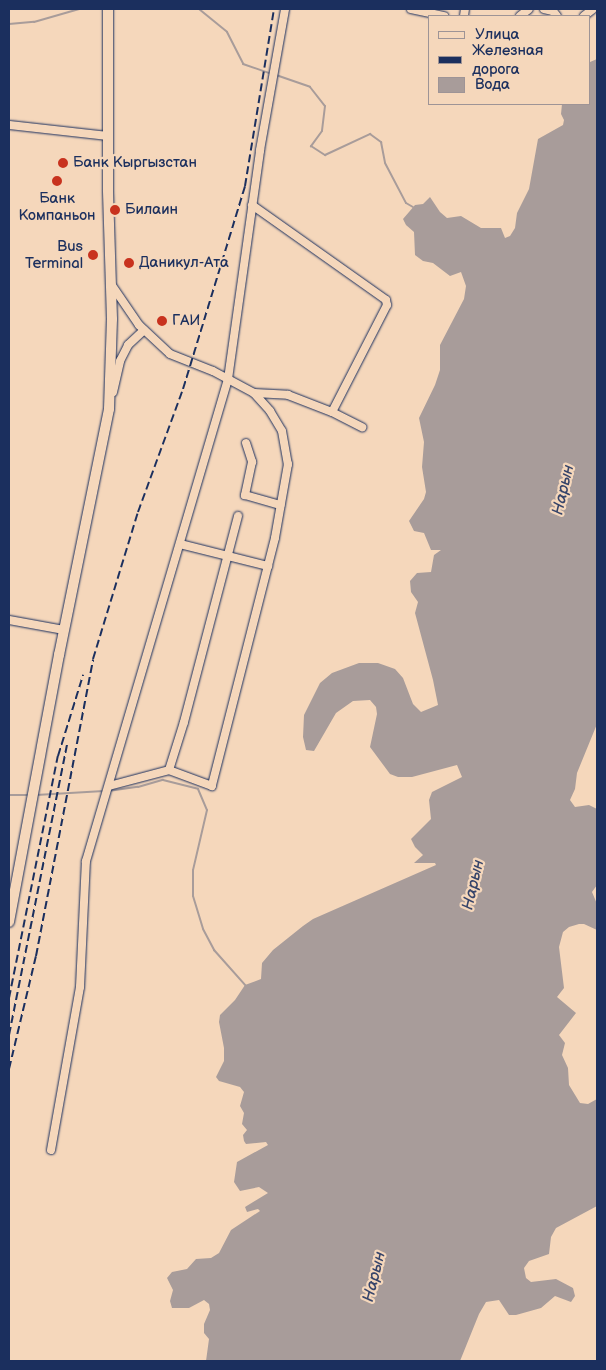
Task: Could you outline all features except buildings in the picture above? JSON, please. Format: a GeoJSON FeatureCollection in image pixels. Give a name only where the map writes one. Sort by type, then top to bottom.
{"type":"FeatureCollection","features":[{"type":"Feature","properties":{"kind":"main road"},"geometry":{"type":"LineString","coordinates":[[9,922],[64,630],[109,409],[111,284],[108,9]]}},
{"type":"Feature","properties":{"kind":"street"},"geometry":{"type":"LineString","coordinates":[[51,1150],[80,987],[86,861],[228,379],[252,206],[285,9]]}},
{"type":"Feature","properties":{"kind":"street"},"geometry":{"type":"LineString","coordinates":[[411,9],[439,15]]}},
{"type":"Feature","properties":{"kind":"street"},"geometry":{"type":"LineString","coordinates":[[544,9],[553,11],[556,15]]}},
{"type":"Feature","properties":{"kind":"street"},"geometry":{"type":"LineString","coordinates":[[9,125],[108,136]]}},
{"type":"Feature","properties":{"kind":"street"},"geometry":{"type":"LineString","coordinates":[[252,206],[386,300],[387,305],[332,412]]}},
{"type":"Feature","properties":{"kind":"street"},"geometry":{"type":"LineString","coordinates":[[108,786],[169,770],[212,786],[268,566],[288,464],[282,431],[270,411],[254,393],[228,379],[170,354],[144,330],[111,284]]}},
{"type":"Feature","properties":{"kind":"street"},"geometry":{"type":"LineString","coordinates":[[109,409],[120,361],[128,345],[144,330]]}},
{"type":"Feature","properties":{"kind":"street"},"geometry":{"type":"LineString","coordinates":[[254,393],[288,396],[332,412],[362,427]]}},
{"type":"Feature","properties":{"kind":"street"},"geometry":{"type":"LineString","coordinates":[[246,443],[252,462],[245,495],[280,505]]}},
{"type":"Feature","properties":{"kind":"street"},"geometry":{"type":"LineString","coordinates":[[169,770],[238,516]]}},
{"type":"Feature","properties":{"kind":"street"},"geometry":{"type":"LineString","coordinates":[[180,544],[228,558],[268,566]]}},
{"type":"Feature","properties":{"kind":"street"},"geometry":{"type":"LineString","coordinates":[[9,620],[64,630]]}},
{"type":"Feature","properties":{"kind":"water","name":"Нарын"},"geometry":{"type":"Polygon","coordinates":[[[597,59],[597,724],[577,773],[575,789],[570,800],[575,807],[589,805],[597,809],[597,885],[592,892],[597,904],[597,930],[584,924],[579,924],[569,927],[563,932],[559,947],[564,988],[557,997],[576,1013],[559,1035],[565,1043],[562,1055],[568,1068],[569,1085],[580,1103],[588,1104],[597,1099],[597,1206],[556,1228],[551,1237],[549,1254],[529,1261],[524,1268],[526,1278],[531,1282],[556,1279],[573,1288],[575,1296],[571,1302],[555,1296],[541,1308],[516,1315],[509,1315],[499,1300],[486,1302],[479,1314],[460,1361],[206,1361],[209,1339],[204,1333],[204,1324],[210,1310],[209,1304],[204,1300],[189,1308],[172,1308],[170,1301],[173,1290],[167,1278],[172,1272],[187,1269],[196,1259],[211,1258],[219,1253],[231,1230],[260,1211],[258,1209],[247,1212],[245,1207],[268,1193],[259,1187],[240,1191],[234,1182],[237,1162],[268,1145],[266,1142],[246,1144],[243,1135],[247,1130],[242,1124],[244,1113],[240,1106],[244,1092],[240,1087],[219,1081],[216,1077],[224,1061],[224,1048],[219,1022],[220,1015],[235,1000],[245,985],[261,979],[262,963],[273,950],[313,919],[436,865],[435,863],[414,863],[423,855],[415,847],[411,839],[431,819],[429,800],[432,792],[462,777],[457,765],[412,777],[398,777],[390,774],[370,747],[377,714],[376,707],[370,700],[353,701],[336,713],[314,751],[306,750],[303,737],[304,715],[320,683],[332,673],[359,663],[378,663],[395,669],[403,678],[413,704],[421,712],[438,705],[415,613],[418,602],[411,592],[410,581],[417,573],[431,572],[434,555],[441,550],[431,550],[424,533],[414,531],[409,521],[424,499],[426,492],[422,467],[424,442],[419,418],[440,370],[440,345],[464,299],[466,286],[461,272],[450,276],[433,263],[423,261],[415,255],[414,232],[406,225],[403,219],[415,205],[423,204],[430,197],[440,212],[447,218],[461,216],[481,228],[501,228],[505,238],[510,236],[515,228],[517,213],[529,189],[538,139],[563,125],[562,105],[591,105],[591,62],[597,59]]]}},
{"type":"Feature","properties":{"kind":"waterway"},"geometry":{"type":"LineString","coordinates":[[9,24],[34,22],[79,9]]}},
{"type":"Feature","properties":{"kind":"waterway"},"geometry":{"type":"LineString","coordinates":[[199,9],[227,32],[243,64],[272,74]]}},
{"type":"Feature","properties":{"kind":"waterway"},"geometry":{"type":"LineString","coordinates":[[276,75],[310,87],[325,106],[322,131],[311,146],[325,155],[370,134],[381,142],[385,163],[406,203],[413,207]]}},
{"type":"Feature","properties":{"kind":"waterway"},"geometry":{"type":"LineString","coordinates":[[108,791],[138,787],[163,780],[198,789],[207,810],[193,870],[193,896],[203,929],[214,950],[247,987]]}},
{"type":"Feature","properties":{"kind":"waterway"},"geometry":{"type":"LineString","coordinates":[[36,795],[104,791]]}},
{"type":"Feature","properties":{"kind":"waterway"},"geometry":{"type":"LineString","coordinates":[[9,795],[29,795]]}},
{"type":"Feature","properties":{"kind":"railway"},"geometry":{"type":"LineString","coordinates":[[9,1069],[36,956],[93,659],[138,512],[183,389],[245,186],[274,9]]}},
{"type":"Feature","properties":{"kind":"railway"},"geometry":{"type":"LineString","coordinates":[[9,998],[58,756],[83,675]]}},
{"type":"Feature","properties":{"kind":"railway"},"geometry":{"type":"LineString","coordinates":[[9,1035],[67,745]]}},
{"type":"Feature","properties":{"kind":"place","name":"Банк Кыргызстан"},"geometry":{"type":"Point","coordinates":[63,163]}},
{"type":"Feature","properties":{"kind":"place","name":"Банк Компаньон"},"geometry":{"type":"Point","coordinates":[57,181]}},
{"type":"Feature","properties":{"kind":"place","name":"Билаин"},"geometry":{"type":"Point","coordinates":[115,210]}},
{"type":"Feature","properties":{"kind":"place","name":"Bus Terminal"},"geometry":{"type":"Point","coordinates":[93,255]}},
{"type":"Feature","properties":{"kind":"place","name":"Даникул-Ата"},"geometry":{"type":"Point","coordinates":[129,263]}},
{"type":"Feature","properties":{"kind":"place","name":"ГАИ"},"geometry":{"type":"Point","coordinates":[162,321]}}]}
